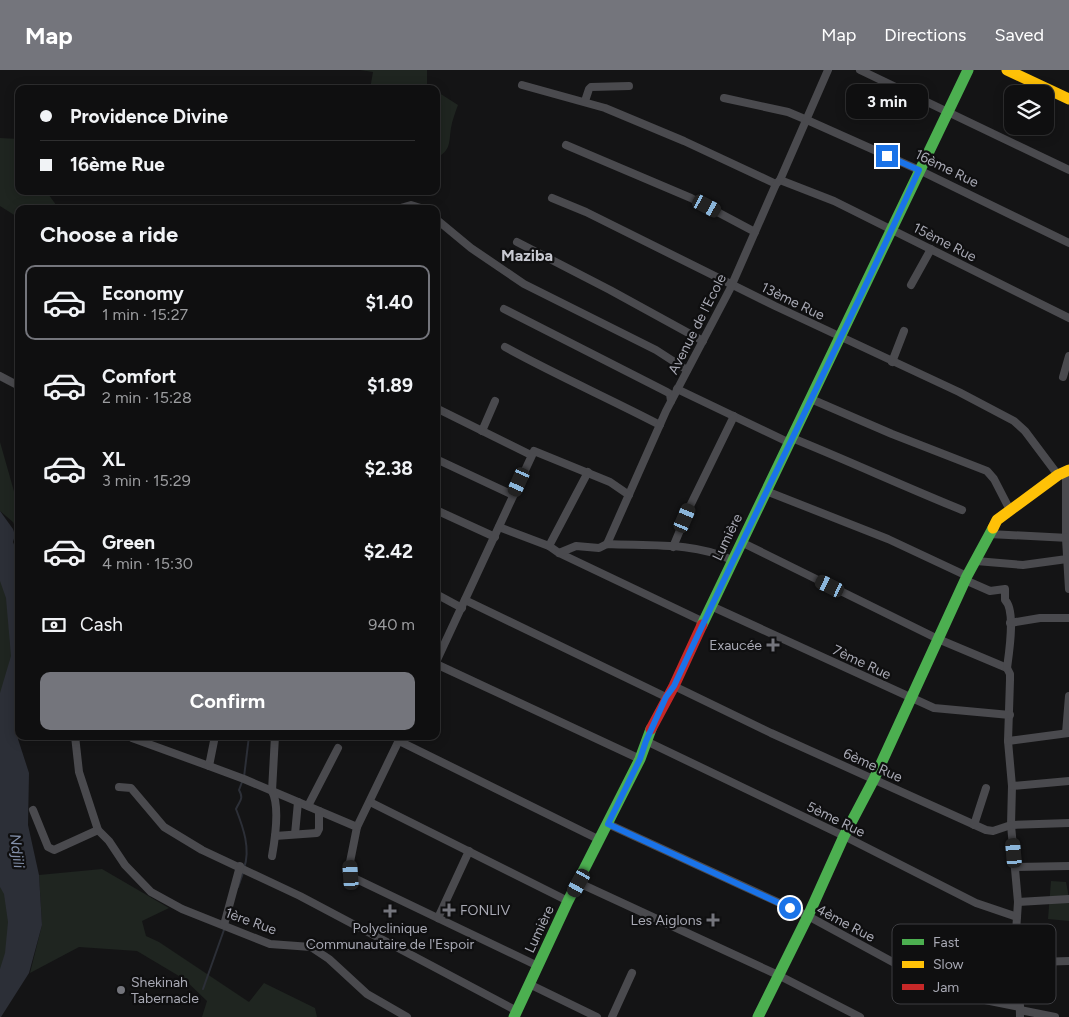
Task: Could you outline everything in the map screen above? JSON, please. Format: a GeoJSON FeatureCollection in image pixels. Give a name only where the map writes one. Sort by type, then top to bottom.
{"type":"FeatureCollection","features":[{"type":"Feature","properties":{"kind":"street","name":"Avenue de l'Ecole"},"geometry":{"type":"LineString","coordinates":[[607,544],[671,401],[732,285],[828,70]]}},
{"type":"Feature","properties":{"kind":"street"},"geometry":{"type":"LineString","coordinates":[[860,70],[1069,170]]}},
{"type":"Feature","properties":{"kind":"street","name":"Lumière"},"geometry":{"type":"LineString","coordinates":[[515,1014],[568,901],[579,883],[640,759],[666,697],[674,686],[732,560],[811,399],[946,112],[968,70]]}},
{"type":"Feature","properties":{"kind":"street"},"geometry":{"type":"LineString","coordinates":[[1007,70],[1069,99]]}},
{"type":"Feature","properties":{"kind":"street","name":"15ème Rue"},"geometry":{"type":"LineString","coordinates":[[522,86],[585,101],[621,114],[778,182],[834,201],[1069,318]]}},
{"type":"Feature","properties":{"kind":"street"},"geometry":{"type":"LineString","coordinates":[[585,101],[588,90],[591,87],[629,86]]}},
{"type":"Feature","properties":{"kind":"street","name":"16ème Rue"},"geometry":{"type":"LineString","coordinates":[[724,98],[788,112],[919,170],[1069,243]]}},
{"type":"Feature","properties":{"kind":"street"},"geometry":{"type":"LineString","coordinates":[[566,145],[691,198],[755,232]]}},
{"type":"Feature","properties":{"kind":"street","name":"13ème Rue"},"geometry":{"type":"LineString","coordinates":[[552,198],[586,212],[732,285],[959,392],[1014,421],[1064,472]]}},
{"type":"Feature","properties":{"kind":"street"},"geometry":{"type":"LineString","coordinates":[[440,222],[471,248],[524,284],[656,350],[687,370]]}},
{"type":"Feature","properties":{"kind":"street"},"geometry":{"type":"LineString","coordinates":[[517,242],[703,341]]}},
{"type":"Feature","properties":{"kind":"street"},"geometry":{"type":"LineString","coordinates":[[911,285],[931,249]]}},
{"type":"Feature","properties":{"kind":"street"},"geometry":{"type":"LineString","coordinates":[[504,309],[667,392],[670,394],[671,401]]}},
{"type":"Feature","properties":{"kind":"street"},"geometry":{"type":"LineString","coordinates":[[892,362],[904,331]]}},
{"type":"Feature","properties":{"kind":"street"},"geometry":{"type":"LineString","coordinates":[[505,347],[660,425]]}},
{"type":"Feature","properties":{"kind":"street"},"geometry":{"type":"LineString","coordinates":[[1063,377],[1069,356]]}},
{"type":"Feature","properties":{"kind":"street"},"geometry":{"type":"LineString","coordinates":[[0,376],[15,384]]}},
{"type":"Feature","properties":{"kind":"street"},"geometry":{"type":"LineString","coordinates":[[677,390],[734,416],[866,468],[902,486],[962,510]]}},
{"type":"Feature","properties":{"kind":"street"},"geometry":{"type":"LineString","coordinates":[[811,399],[892,434],[986,471],[994,479],[1010,510]]}},
{"type":"Feature","properties":{"kind":"street"},"geometry":{"type":"LineString","coordinates":[[482,431],[495,401]]}},
{"type":"Feature","properties":{"kind":"street"},"geometry":{"type":"LineString","coordinates":[[440,410],[533,453],[588,472],[610,482],[629,494]]}},
{"type":"Feature","properties":{"kind":"street"},"geometry":{"type":"LineString","coordinates":[[673,547],[691,504],[734,416]]}},
{"type":"Feature","properties":{"kind":"street"},"geometry":{"type":"LineString","coordinates":[[440,655],[533,453]]}},
{"type":"Feature","properties":{"kind":"street"},"geometry":{"type":"LineString","coordinates":[[440,461],[513,495]]}},
{"type":"Feature","properties":{"kind":"street"},"geometry":{"type":"LineString","coordinates":[[549,546],[588,472]]}},
{"type":"Feature","properties":{"kind":"street"},"geometry":{"type":"LineString","coordinates":[[758,1017],[808,916],[844,836],[874,779],[966,578],[989,534],[997,520],[1064,472]]}},
{"type":"Feature","properties":{"kind":"street"},"geometry":{"type":"LineString","coordinates":[[1064,472],[1069,589]]}},
{"type":"Feature","properties":{"kind":"street"},"geometry":{"type":"LineString","coordinates":[[766,491],[888,539],[990,591],[1005,589],[1005,600],[1009,603],[1010,609],[1011,644],[1007,668],[1010,674],[1008,741],[1012,786],[1011,825],[1018,902],[1017,924]]}},
{"type":"Feature","properties":{"kind":"street"},"geometry":{"type":"LineString","coordinates":[[440,512],[495,537]]}},
{"type":"Feature","properties":{"kind":"street"},"geometry":{"type":"LineString","coordinates":[[498,528],[549,546],[559,553],[704,622]]}},
{"type":"Feature","properties":{"kind":"street"},"geometry":{"type":"LineString","coordinates":[[989,534],[1067,538]]}},
{"type":"Feature","properties":{"kind":"street"},"geometry":{"type":"LineString","coordinates":[[741,542],[938,639],[1007,668]]}},
{"type":"Feature","properties":{"kind":"street"},"geometry":{"type":"LineString","coordinates":[[559,553],[576,546],[599,548],[607,544],[701,549],[718,553],[732,560]]}},
{"type":"Feature","properties":{"kind":"street"},"geometry":{"type":"LineString","coordinates":[[976,562],[1023,565],[1067,559]]}},
{"type":"Feature","properties":{"kind":"street"},"geometry":{"type":"LineString","coordinates":[[440,595],[464,604],[666,697]]}},
{"type":"Feature","properties":{"kind":"street","name":"7ème Rue"},"geometry":{"type":"LineString","coordinates":[[711,606],[934,708],[1010,715]]}},
{"type":"Feature","properties":{"kind":"street"},"geometry":{"type":"LineString","coordinates":[[1010,623],[1040,618],[1069,618]]}},
{"type":"Feature","properties":{"kind":"street"},"geometry":{"type":"LineString","coordinates":[[440,665],[640,759]]}},
{"type":"Feature","properties":{"kind":"street","name":"6ème Rue"},"geometry":{"type":"LineString","coordinates":[[674,686],[771,733],[986,830],[993,831],[1011,825],[1069,823]]}},
{"type":"Feature","properties":{"kind":"street"},"geometry":{"type":"LineString","coordinates":[[1008,741],[1068,733],[1069,696]]}},
{"type":"Feature","properties":{"kind":"street"},"geometry":{"type":"LineString","coordinates":[[33,810],[48,847],[54,850],[98,830],[79,772],[75,740]]}},
{"type":"Feature","properties":{"kind":"street"},"geometry":{"type":"LineString","coordinates":[[138,740],[209,766],[357,827]]}},
{"type":"Feature","properties":{"kind":"street"},"geometry":{"type":"LineString","coordinates":[[209,766],[214,740]]}},
{"type":"Feature","properties":{"kind":"street"},"geometry":{"type":"LineString","coordinates":[[272,856],[275,836],[275,797],[272,791],[275,740]]}},
{"type":"Feature","properties":{"kind":"street"},"geometry":{"type":"LineString","coordinates":[[400,740],[357,827],[350,862],[352,877],[538,966]]}},
{"type":"Feature","properties":{"kind":"street"},"geometry":{"type":"LineString","coordinates":[[402,740],[600,840]]}},
{"type":"Feature","properties":{"kind":"street","name":"5ème Rue"},"geometry":{"type":"LineString","coordinates":[[646,741],[844,836],[976,904],[1017,917]]}},
{"type":"Feature","properties":{"kind":"street"},"geometry":{"type":"LineString","coordinates":[[308,806],[338,748]]}},
{"type":"Feature","properties":{"kind":"street"},"geometry":{"type":"LineString","coordinates":[[1012,786],[1069,781]]}},
{"type":"Feature","properties":{"kind":"street"},"geometry":{"type":"LineString","coordinates":[[119,787],[131,788],[164,827],[202,850],[244,868],[515,1014]]}},
{"type":"Feature","properties":{"kind":"street"},"geometry":{"type":"LineString","coordinates":[[974,825],[986,788]]}},
{"type":"Feature","properties":{"kind":"street"},"geometry":{"type":"LineString","coordinates":[[295,834],[298,802]]}},
{"type":"Feature","properties":{"kind":"street"},"geometry":{"type":"LineString","coordinates":[[370,802],[568,901]]}},
{"type":"Feature","properties":{"kind":"street"},"geometry":{"type":"LineString","coordinates":[[275,836],[318,832],[319,811]]}},
{"type":"Feature","properties":{"kind":"street","name":"4ème Rue"},"geometry":{"type":"LineString","coordinates":[[608,824],[808,916],[892,962]]}},
{"type":"Feature","properties":{"kind":"street","name":"1ère Rue"},"geometry":{"type":"LineString","coordinates":[[98,830],[109,841],[125,865],[151,892],[182,909],[270,944],[311,947],[329,959],[367,994],[407,1017]]}},
{"type":"Feature","properties":{"kind":"street"},"geometry":{"type":"LineString","coordinates":[[438,918],[469,850]]}},
{"type":"Feature","properties":{"kind":"street"},"geometry":{"type":"LineString","coordinates":[[1015,867],[1069,866]]}},
{"type":"Feature","properties":{"kind":"street"},"geometry":{"type":"LineString","coordinates":[[225,925],[244,868]]}},
{"type":"Feature","properties":{"kind":"street"},"geometry":{"type":"LineString","coordinates":[[579,883],[778,975],[860,1017]]}},
{"type":"Feature","properties":{"kind":"street"},"geometry":{"type":"LineString","coordinates":[[1018,902],[1069,900]]}},
{"type":"Feature","properties":{"kind":"street"},"geometry":{"type":"LineString","coordinates":[[1056,961],[1069,961]]}},
{"type":"Feature","properties":{"kind":"street"},"geometry":{"type":"LineString","coordinates":[[612,1017],[632,973]]}},
{"type":"Feature","properties":{"kind":"street"},"geometry":{"type":"LineString","coordinates":[[529,984],[596,1017]]}},
{"type":"Feature","properties":{"kind":"street","name":"4ème Rue"},"geometry":{"type":"LineString","coordinates":[[995,1004],[1020,1011],[1055,1017]]}},
{"type":"Feature","properties":{"kind":"shaded area"},"geometry":{"type":"Polygon","coordinates":[[[360,70],[427,70],[428,85],[371,85],[373,72],[360,70]]]}},
{"type":"Feature","properties":{"kind":"shaded area"},"geometry":{"type":"Polygon","coordinates":[[[440,94],[458,105],[447,149],[441,155],[440,94]]]}},
{"type":"Feature","properties":{"kind":"shaded area"},"geometry":{"type":"Polygon","coordinates":[[[0,138],[15,139],[15,195],[49,195],[56,205],[15,205],[15,215],[0,206],[0,138]]]}},
{"type":"Feature","properties":{"kind":"shaded area"},"geometry":{"type":"Polygon","coordinates":[[[0,442],[15,495],[15,527],[13,522],[0,511],[0,442]]]}},
{"type":"Feature","properties":{"kind":"shaded area"},"geometry":{"type":"Polygon","coordinates":[[[0,576],[10,605],[15,663],[0,712],[0,576]]]}},
{"type":"Feature","properties":{"kind":"shaded area"},"geometry":{"type":"Polygon","coordinates":[[[102,869],[169,908],[142,921],[146,936],[159,942],[249,1002],[264,983],[315,1008],[317,1017],[202,1017],[207,1001],[184,979],[137,951],[79,947],[30,973],[42,925],[39,875],[102,869]]]}},
{"type":"Feature","properties":{"kind":"shaded area"},"geometry":{"type":"Polygon","coordinates":[[[0,876],[12,918],[0,985],[0,876]]]}},
{"type":"Feature","properties":{"kind":"shaded area"},"geometry":{"type":"Polygon","coordinates":[[[1051,881],[1066,882],[1069,898],[1069,921],[1048,919],[1051,881]]]}},
{"type":"Feature","properties":{"kind":"water","name":"Ndjili"},"geometry":{"type":"Polygon","coordinates":[[[0,511],[15,535],[13,542],[15,547],[15,740],[18,740],[29,773],[28,825],[39,875],[42,925],[29,973],[1,1017],[0,969],[5,953],[8,922],[4,894],[0,887],[0,693],[11,656],[6,598],[0,581],[0,511]]]}},
{"type":"Feature","properties":{"kind":"waterway"},"geometry":{"type":"LineString","coordinates":[[244,777],[249,740]]}},
{"type":"Feature","properties":{"kind":"waterway"},"geometry":{"type":"LineString","coordinates":[[242,782],[239,790],[241,798],[236,809],[247,853],[244,868]]}},
{"type":"Feature","properties":{"kind":"waterway"},"geometry":{"type":"LineString","coordinates":[[238,887],[243,873]]}},
{"type":"Feature","properties":{"kind":"waterway"},"geometry":{"type":"LineString","coordinates":[[203,989],[225,927]]}},
{"type":"Feature","properties":{"kind":"traffic: fast"},"geometry":{"type":"LineString","coordinates":[[702,625],[968,70]]}},
{"type":"Feature","properties":{"kind":"traffic: fast"},"geometry":{"type":"LineString","coordinates":[[758,1017],[808,916],[844,836],[874,779],[967,576],[993,528]]}},
{"type":"Feature","properties":{"kind":"traffic: fast"},"geometry":{"type":"LineString","coordinates":[[514,1017],[568,901],[640,759],[651,729]]}},
{"type":"Feature","properties":{"kind":"traffic: slow"},"geometry":{"type":"LineString","coordinates":[[1007,70],[1069,99]]}},
{"type":"Feature","properties":{"kind":"traffic: slow"},"geometry":{"type":"LineString","coordinates":[[993,528],[997,520],[1058,475],[1069,470]]}},
{"type":"Feature","properties":{"kind":"traffic: jam"},"geometry":{"type":"LineString","coordinates":[[651,729],[674,686],[702,625]]}},
{"type":"Feature","properties":{"kind":"place","name":"Exaucée"},"geometry":{"type":"Point","coordinates":[773,645]}},
{"type":"Feature","properties":{"kind":"place","name":"FONLIV"},"geometry":{"type":"Point","coordinates":[449,910]}},
{"type":"Feature","properties":{"kind":"place","name":"Polyclinique Communautaire de l'Espoir"},"geometry":{"type":"Point","coordinates":[390,911]}},
{"type":"Feature","properties":{"kind":"place","name":"Les Aiglons"},"geometry":{"type":"Point","coordinates":[713,920]}},
{"type":"Feature","properties":{"kind":"place","name":"Shekinah Tabernacle"},"geometry":{"type":"Point","coordinates":[121,990]}},
{"type":"Feature","properties":{"kind":"district","name":"Maziba"},"geometry":{"type":"Point","coordinates":[527,255]}},
{"type":"Feature","properties":{"kind":"route"},"geometry":{"type":"LineString","coordinates":[[790,908],[608,824],[640,759],[666,697],[674,686],[732,560],[811,399],[919,170],[887,156]]}}]}
